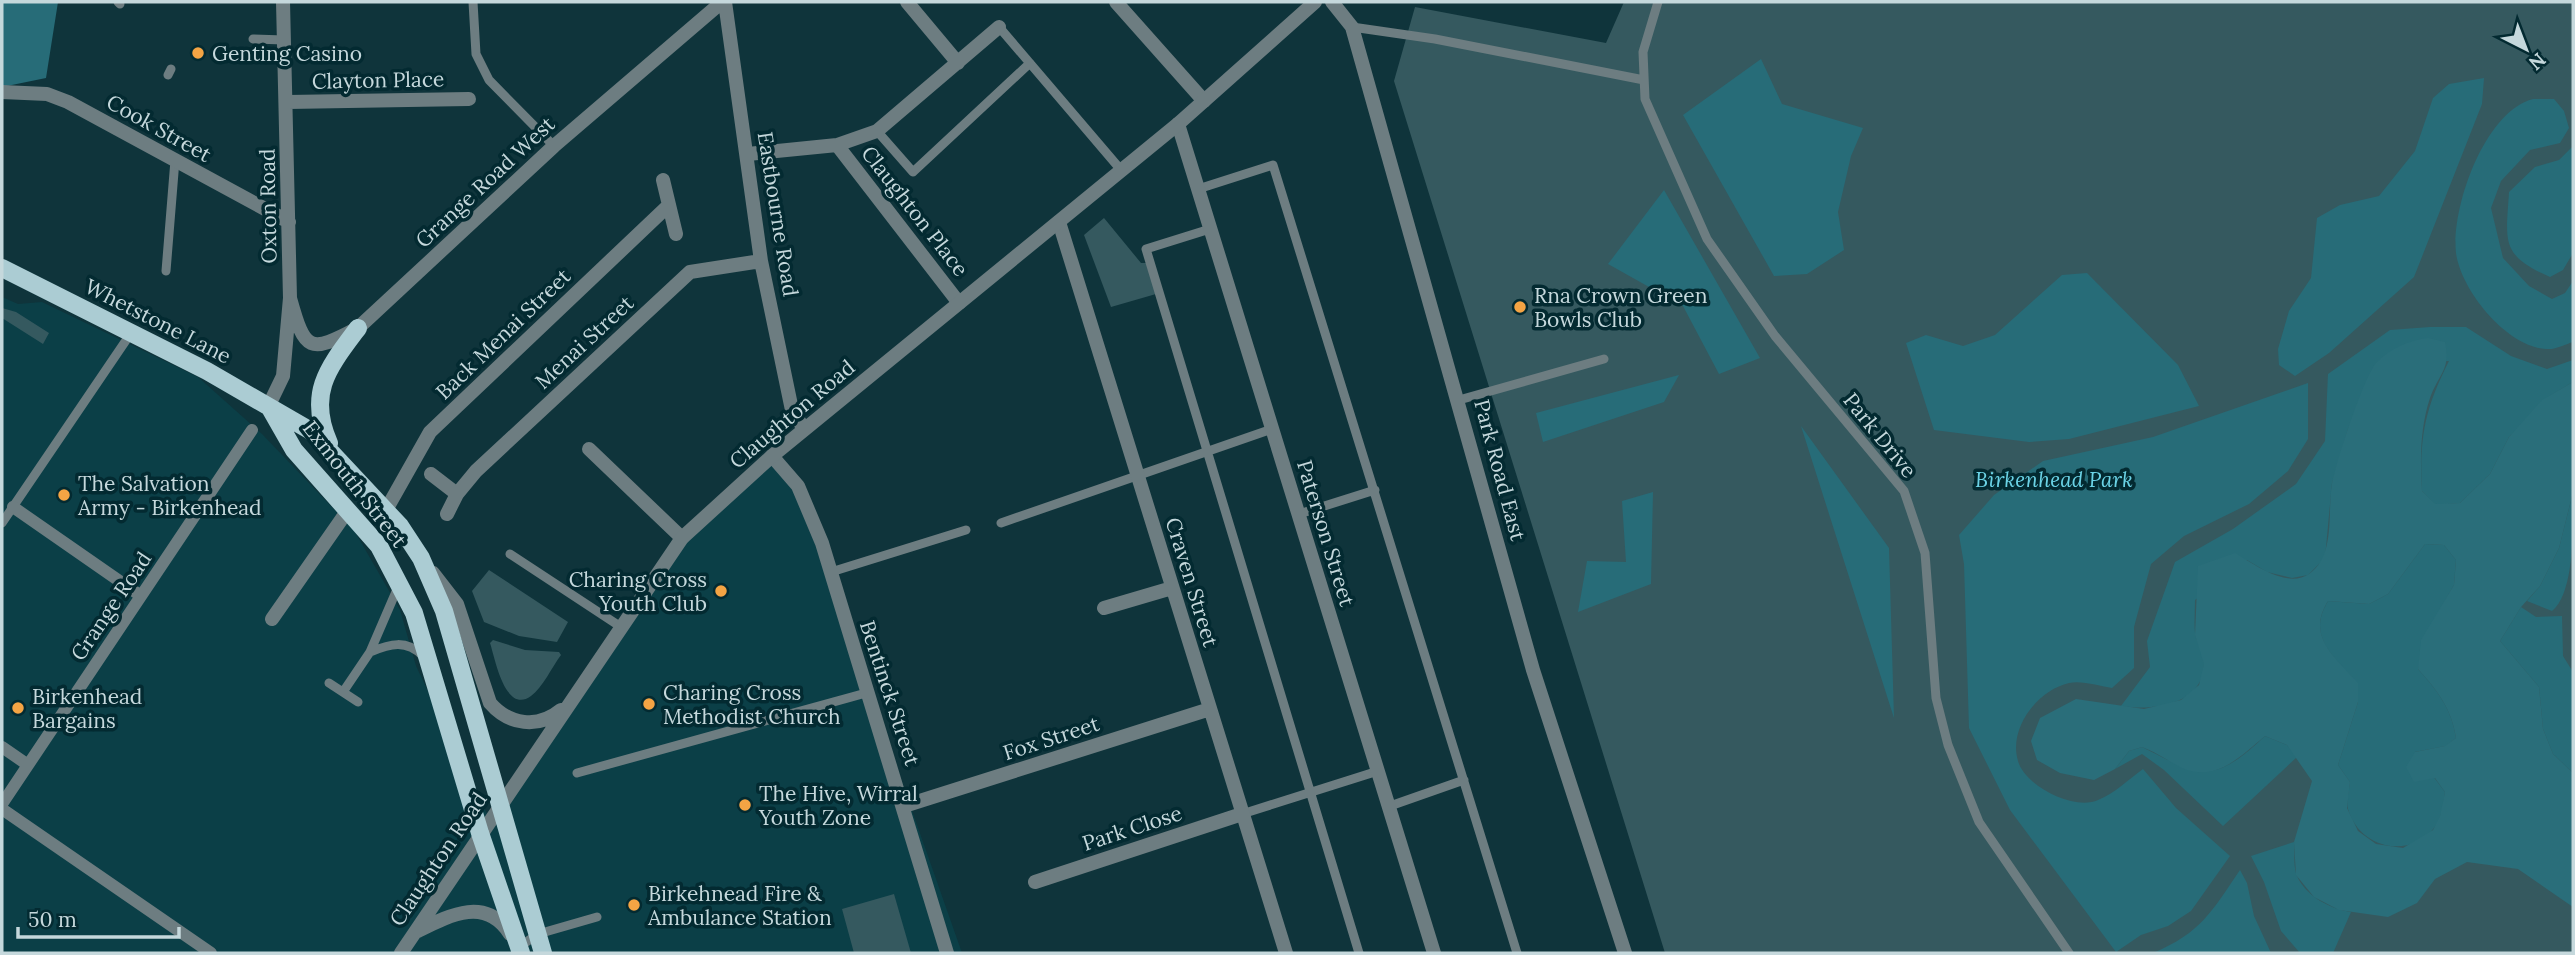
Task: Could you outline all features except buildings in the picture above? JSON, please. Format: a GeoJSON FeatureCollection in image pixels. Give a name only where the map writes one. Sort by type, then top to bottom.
{"type":"FeatureCollection","features":[{"type":"Feature","properties":{"kind":"main road","name":"Whetstone Lane"},"geometry":{"type":"LineString","coordinates":[[2,262],[26,279]]}},
{"type":"Feature","properties":{"kind":"main road","name":"Whetstone Lane"},"geometry":{"type":"LineString","coordinates":[[2,268],[268,405]]}},
{"type":"Feature","properties":{"kind":"main road","name":"Whetstone Lane"},"geometry":{"type":"LineString","coordinates":[[2,280],[26,279]]}},
{"type":"Feature","properties":{"kind":"main road"},"geometry":{"type":"LineString","coordinates":[[334,454],[319,420],[319,393],[334,361],[358,328]]}},
{"type":"Feature","properties":{"kind":"main road","name":"Exmouth Street"},"geometry":{"type":"LineString","coordinates":[[268,405],[311,431],[386,510],[421,558],[444,611],[543,953]]}},
{"type":"Feature","properties":{"kind":"main road","name":"Exmouth Street"},"geometry":{"type":"LineString","coordinates":[[268,405],[294,450],[379,545],[400,582],[414,613],[480,833],[520,950]]}},
{"type":"Feature","properties":{"kind":"street","name":"Oxton Road"},"geometry":{"type":"LineString","coordinates":[[268,405],[283,376],[290,298],[288,103],[283,2]]}},
{"type":"Feature","properties":{"kind":"street","name":"Grange Road West"},"geometry":{"type":"LineString","coordinates":[[290,298],[300,334],[308,343],[320,345],[332,342],[358,328],[554,146],[723,2]]}},
{"type":"Feature","properties":{"kind":"street","name":"Eastbourne Road"},"geometry":{"type":"LineString","coordinates":[[723,2],[748,154],[761,261],[792,410],[804,429]]}},
{"type":"Feature","properties":{"kind":"street"},"geometry":{"type":"LineString","coordinates":[[907,2],[958,62]]}},
{"type":"Feature","properties":{"kind":"street"},"geometry":{"type":"LineString","coordinates":[[1116,2],[1204,101]]}},
{"type":"Feature","properties":{"kind":"street","name":"Claughton Road"},"geometry":{"type":"LineString","coordinates":[[401,953],[500,803],[682,538],[804,429],[1178,124],[1315,2]]}},
{"type":"Feature","properties":{"kind":"street","name":"Park Road East"},"geometry":{"type":"LineString","coordinates":[[1332,2],[1352,27],[1533,670],[1625,953]]}},
{"type":"Feature","properties":{"kind":"street"},"geometry":{"type":"LineString","coordinates":[[748,154],[837,145],[877,131],[999,27]]}},
{"type":"Feature","properties":{"kind":"street","name":"Cook Street"},"geometry":{"type":"LineString","coordinates":[[2,92],[47,94],[68,102],[289,222]]}},
{"type":"Feature","properties":{"kind":"street","name":"Clayton Place"},"geometry":{"type":"LineString","coordinates":[[288,103],[469,99]]}},
{"type":"Feature","properties":{"kind":"street","name":"Paterson Street"},"geometry":{"type":"LineString","coordinates":[[1178,124],[1434,953]]}},
{"type":"Feature","properties":{"kind":"street","name":"Claughton Place"},"geometry":{"type":"LineString","coordinates":[[837,145],[959,303]]}},
{"type":"Feature","properties":{"kind":"street"},"geometry":{"type":"LineString","coordinates":[[663,180],[676,234]]}},
{"type":"Feature","properties":{"kind":"street","name":"Back Menai Street"},"geometry":{"type":"LineString","coordinates":[[386,510],[430,432],[669,205]]}},
{"type":"Feature","properties":{"kind":"street","name":"Craven Street"},"geometry":{"type":"LineString","coordinates":[[1059,222],[1286,953]]}},
{"type":"Feature","properties":{"kind":"street","name":"Menai Street"},"geometry":{"type":"LineString","coordinates":[[447,514],[457,494],[476,471],[690,272],[761,261]]}},
{"type":"Feature","properties":{"kind":"street","name":"Grange Road"},"geometry":{"type":"LineString","coordinates":[[2,807],[252,430]]}},
{"type":"Feature","properties":{"kind":"street"},"geometry":{"type":"LineString","coordinates":[[589,449],[682,538]]}},
{"type":"Feature","properties":{"kind":"street","name":"Bentinck Street"},"geometry":{"type":"LineString","coordinates":[[772,456],[798,486],[831,572],[947,953]]}},
{"type":"Feature","properties":{"kind":"street"},"geometry":{"type":"LineString","coordinates":[[431,474],[457,494]]}},
{"type":"Feature","properties":{"kind":"street"},"geometry":{"type":"LineString","coordinates":[[13,507],[141,596]]}},
{"type":"Feature","properties":{"kind":"street"},"geometry":{"type":"LineString","coordinates":[[272,619],[348,510]]}},
{"type":"Feature","properties":{"kind":"street"},"geometry":{"type":"LineString","coordinates":[[421,558],[457,604],[490,703],[498,713],[523,723],[539,722],[553,716],[567,705]]}},
{"type":"Feature","properties":{"kind":"street"},"geometry":{"type":"LineString","coordinates":[[1104,608],[1172,588]]}},
{"type":"Feature","properties":{"kind":"street","name":"Fox Street"},"geometry":{"type":"LineString","coordinates":[[904,806],[1210,709]]}},
{"type":"Feature","properties":{"kind":"street"},"geometry":{"type":"LineString","coordinates":[[2,747],[28,765]]}},
{"type":"Feature","properties":{"kind":"street"},"geometry":{"type":"LineString","coordinates":[[2,807],[211,953]]}},
{"type":"Feature","properties":{"kind":"street","name":"Park Close"},"geometry":{"type":"LineString","coordinates":[[1035,882],[1242,814]]}},
{"type":"Feature","properties":{"kind":"street"},"geometry":{"type":"LineString","coordinates":[[415,932],[465,911],[485,914],[502,921],[520,950]]}},
{"type":"Feature","properties":{"kind":"lane"},"geometry":{"type":"LineString","coordinates":[[473,2],[477,54],[489,80],[554,146]]}},
{"type":"Feature","properties":{"kind":"lane","name":"Park Drive"},"geometry":{"type":"LineString","coordinates":[[1658,2],[1643,52],[1645,99],[1707,239],[1775,335],[1904,491],[1925,553],[1932,609],[1936,698],[1948,745],[1979,822],[2069,953]]}},
{"type":"Feature","properties":{"kind":"lane"},"geometry":{"type":"LineString","coordinates":[[999,27],[1121,170]]}},
{"type":"Feature","properties":{"kind":"lane"},"geometry":{"type":"LineString","coordinates":[[1352,27],[1435,39],[1644,80]]}},
{"type":"Feature","properties":{"kind":"lane"},"geometry":{"type":"LineString","coordinates":[[253,39],[284,40]]}},
{"type":"Feature","properties":{"kind":"lane"},"geometry":{"type":"LineString","coordinates":[[877,131],[913,172],[1030,62]]}},
{"type":"Feature","properties":{"kind":"lane"},"geometry":{"type":"LineString","coordinates":[[166,271],[174,160]]}},
{"type":"Feature","properties":{"kind":"lane"},"geometry":{"type":"LineString","coordinates":[[1198,189],[1273,165],[1517,953]]}},
{"type":"Feature","properties":{"kind":"lane"},"geometry":{"type":"LineString","coordinates":[[1210,229],[1146,249],[1205,453],[1359,953]]}},
{"type":"Feature","properties":{"kind":"lane"},"geometry":{"type":"LineString","coordinates":[[2,523],[131,333]]}},
{"type":"Feature","properties":{"kind":"lane"},"geometry":{"type":"LineString","coordinates":[[1459,400],[1604,359]]}},
{"type":"Feature","properties":{"kind":"lane"},"geometry":{"type":"LineString","coordinates":[[1001,523],[1272,429]]}},
{"type":"Feature","properties":{"kind":"lane"},"geometry":{"type":"LineString","coordinates":[[1298,513],[1375,490]]}},
{"type":"Feature","properties":{"kind":"lane"},"geometry":{"type":"LineString","coordinates":[[831,572],[966,530]]}},
{"type":"Feature","properties":{"kind":"lane"},"geometry":{"type":"LineString","coordinates":[[510,554],[621,627]]}},
{"type":"Feature","properties":{"kind":"lane"},"geometry":{"type":"LineString","coordinates":[[343,692],[370,652],[400,582]]}},
{"type":"Feature","properties":{"kind":"lane"},"geometry":{"type":"LineString","coordinates":[[370,652],[395,642],[416,649],[429,662]]}},
{"type":"Feature","properties":{"kind":"lane"},"geometry":{"type":"LineString","coordinates":[[329,683],[358,702]]}},
{"type":"Feature","properties":{"kind":"lane"},"geometry":{"type":"LineString","coordinates":[[577,773],[866,693]]}},
{"type":"Feature","properties":{"kind":"lane"},"geometry":{"type":"LineString","coordinates":[[1242,814],[1378,771]]}},
{"type":"Feature","properties":{"kind":"lane"},"geometry":{"type":"LineString","coordinates":[[1390,806],[1464,780]]}},
{"type":"Feature","properties":{"kind":"lane"},"geometry":{"type":"LineString","coordinates":[[520,950],[538,934],[597,917]]}},
{"type":"Feature","properties":{"kind":"shaded area"},"geometry":{"type":"Polygon","coordinates":[[[2,297],[18,304],[42,302],[198,377],[262,434],[354,530],[400,610],[416,666],[489,818],[682,538],[772,456],[798,486],[962,953],[2,953],[2,297]]]}},
{"type":"Feature","properties":{"kind":"shaded area"},"geometry":{"type":"Polygon","coordinates":[[[2421,339],[2445,342],[2446,351],[2445,365],[2427,409],[2422,444],[2422,491],[2435,504],[2460,503],[2490,474],[2509,437],[2542,400],[2573,382],[2573,492],[2559,548],[2540,586],[2521,607],[2500,641],[2539,687],[2543,729],[2553,754],[2573,773],[2573,907],[2518,869],[2467,862],[2435,879],[2417,903],[2388,917],[2339,910],[2314,897],[2296,875],[2294,842],[2312,781],[2287,745],[2265,736],[2237,759],[2217,770],[2194,772],[2142,747],[2129,751],[2115,769],[2094,780],[2060,773],[2037,760],[2031,741],[2040,718],[2076,699],[2144,709],[2181,700],[2199,685],[2204,664],[2195,635],[2198,566],[2235,553],[2271,573],[2291,579],[2309,574],[2318,566],[2327,545],[2332,484],[2364,386],[2376,363],[2387,353],[2421,339]],[[2425,544],[2388,594],[2369,604],[2328,601],[2322,613],[2321,635],[2326,645],[2358,683],[2358,702],[2338,765],[2350,782],[2347,808],[2358,831],[2376,844],[2403,848],[2433,830],[2440,816],[2445,792],[2435,778],[2414,782],[2406,767],[2415,752],[2445,746],[2456,738],[2443,700],[2418,669],[2421,640],[2454,585],[2456,560],[2444,545],[2425,544]]]}},
{"type":"Feature","properties":{"kind":"green space"},"geometry":{"type":"Polygon","coordinates":[[[2,2],[58,2],[46,78],[2,87],[2,2]]]}},
{"type":"Feature","properties":{"kind":"green space","name":"Birkenhead Park"},"geometry":{"type":"Polygon","coordinates":[[[1624,2],[2573,2],[2573,953],[1665,953],[1394,81],[1415,7],[1606,43],[1624,2]]]}},
{"type":"Feature","properties":{"kind":"green space"},"geometry":{"type":"Polygon","coordinates":[[[1761,59],[1782,104],[1863,128],[1851,156],[1838,212],[1844,250],[1807,274],[1774,276],[1683,115],[1761,59]]]}},
{"type":"Feature","properties":{"kind":"green space"},"geometry":{"type":"Polygon","coordinates":[[[2484,78],[2482,104],[2414,277],[2329,353],[2295,376],[2279,365],[2278,349],[2289,311],[2311,278],[2317,218],[2340,205],[2379,196],[2415,151],[2433,98],[2449,84],[2484,78]]]}},
{"type":"Feature","properties":{"kind":"green space"},"geometry":{"type":"Polygon","coordinates":[[[2533,99],[2554,99],[2564,111],[2569,128],[2560,143],[2530,150],[2501,181],[2491,208],[2503,258],[2529,286],[2552,299],[2565,293],[2573,281],[2573,342],[2550,349],[2532,346],[2517,339],[2489,315],[2467,284],[2456,253],[2459,211],[2475,163],[2486,141],[2516,107],[2533,99]]]}},
{"type":"Feature","properties":{"kind":"green space"},"geometry":{"type":"Polygon","coordinates":[[[2573,146],[2573,253],[2563,270],[2550,277],[2514,254],[2507,235],[2509,192],[2535,167],[2559,160],[2573,146]]]}},
{"type":"Feature","properties":{"kind":"green space"},"geometry":{"type":"Polygon","coordinates":[[[1664,190],[1760,358],[1719,374],[1683,306],[1608,264],[1664,190]]]}},
{"type":"Feature","properties":{"kind":"green space"},"geometry":{"type":"Polygon","coordinates":[[[1104,218],[1141,263],[1147,263],[1156,294],[1111,307],[1084,235],[1104,218]]]}},
{"type":"Feature","properties":{"kind":"green space"},"geometry":{"type":"Polygon","coordinates":[[[2087,273],[2178,365],[2199,406],[2069,439],[2029,442],[1934,430],[1906,343],[1926,335],[1963,346],[1995,335],[2062,275],[2087,273]]]}},
{"type":"Feature","properties":{"kind":"green space"},"geometry":{"type":"Polygon","coordinates":[[[2,308],[16,312],[49,333],[43,344],[2,318],[2,308]]]}},
{"type":"Feature","properties":{"kind":"green space"},"geometry":{"type":"Polygon","coordinates":[[[2466,327],[2511,356],[2547,369],[2573,360],[2573,382],[2548,397],[2509,437],[2490,474],[2460,503],[2435,505],[2422,491],[2423,439],[2434,394],[2449,361],[2376,364],[2348,429],[2332,483],[2325,558],[2308,575],[2292,578],[2267,572],[2247,560],[2195,600],[2195,633],[2204,665],[2195,689],[2185,697],[2161,706],[2121,706],[2150,667],[2147,641],[2175,562],[2233,529],[2296,484],[2325,441],[2328,374],[2390,330],[2466,327]]]}},
{"type":"Feature","properties":{"kind":"green space"},"geometry":{"type":"Polygon","coordinates":[[[1679,375],[1664,402],[1543,442],[1536,413],[1679,375]]]}},
{"type":"Feature","properties":{"kind":"green space"},"geometry":{"type":"Polygon","coordinates":[[[2308,383],[2308,439],[2288,471],[2249,504],[2184,536],[2151,564],[2134,627],[2134,668],[2112,688],[2079,682],[2057,687],[2028,712],[2017,736],[2016,748],[2022,770],[2052,794],[2088,803],[2116,790],[2143,769],[2176,808],[2230,856],[2191,911],[2168,926],[2141,935],[2116,952],[2010,810],[1969,728],[1964,564],[1959,535],[1994,495],[2043,461],[2153,437],[2308,383]]]}},
{"type":"Feature","properties":{"kind":"green space"},"geometry":{"type":"Polygon","coordinates":[[[1801,426],[1889,548],[1894,718],[1801,426]]]}},
{"type":"Feature","properties":{"kind":"green space"},"geometry":{"type":"Polygon","coordinates":[[[1653,492],[1651,584],[1578,612],[1587,561],[1626,562],[1622,501],[1653,492]]]}},
{"type":"Feature","properties":{"kind":"green space"},"geometry":{"type":"Polygon","coordinates":[[[2573,492],[2569,575],[2560,602],[2552,611],[2527,601],[2540,586],[2559,548],[2573,492]]]}},
{"type":"Feature","properties":{"kind":"green space"},"geometry":{"type":"Polygon","coordinates":[[[2425,544],[2444,545],[2456,560],[2454,585],[2433,622],[2418,669],[2443,700],[2456,738],[2446,746],[2415,752],[2445,792],[2437,824],[2424,838],[2412,844],[2386,845],[2373,841],[2363,833],[2348,809],[2350,782],[2338,765],[2358,702],[2358,684],[2326,646],[2320,625],[2328,601],[2369,604],[2388,594],[2425,544]]]}},
{"type":"Feature","properties":{"kind":"green space"},"geometry":{"type":"Polygon","coordinates":[[[489,570],[568,622],[557,642],[519,636],[484,622],[472,591],[489,570]]]}},
{"type":"Feature","properties":{"kind":"green space"},"geometry":{"type":"Polygon","coordinates":[[[2521,607],[2536,617],[2562,616],[2563,656],[2573,672],[2573,773],[2553,754],[2543,729],[2539,687],[2500,641],[2521,607]]]}},
{"type":"Feature","properties":{"kind":"green space"},"geometry":{"type":"Polygon","coordinates":[[[493,640],[525,650],[559,652],[561,655],[539,687],[531,696],[522,700],[514,698],[503,682],[490,643],[493,640]]]}},
{"type":"Feature","properties":{"kind":"green space"},"geometry":{"type":"Polygon","coordinates":[[[2265,736],[2287,745],[2297,757],[2223,826],[2164,770],[2142,754],[2115,769],[2129,751],[2142,747],[2193,770],[2219,769],[2232,763],[2265,736]]]}},
{"type":"Feature","properties":{"kind":"green space"},"geometry":{"type":"Polygon","coordinates":[[[2294,842],[2296,872],[2306,890],[2327,905],[2351,912],[2333,953],[2300,953],[2281,931],[2264,882],[2251,856],[2294,842]]]}},
{"type":"Feature","properties":{"kind":"green space"},"geometry":{"type":"Polygon","coordinates":[[[2240,870],[2247,883],[2254,916],[2271,953],[2153,953],[2194,929],[2213,909],[2240,870]]]}},
{"type":"Feature","properties":{"kind":"green space"},"geometry":{"type":"Polygon","coordinates":[[[894,894],[911,953],[854,953],[842,909],[894,894]]]}},
{"type":"Feature","properties":{"kind":"place","name":"Genting Casino"},"geometry":{"type":"Point","coordinates":[198,53]}},
{"type":"Feature","properties":{"kind":"place","name":"Rna Crown Green Bowls Club"},"geometry":{"type":"Point","coordinates":[1520,307]}},
{"type":"Feature","properties":{"kind":"place","name":"The Salvation Army - Birkenhead"},"geometry":{"type":"Point","coordinates":[64,495]}},
{"type":"Feature","properties":{"kind":"place","name":"Charing Cross Youth Club"},"geometry":{"type":"Point","coordinates":[721,591]}},
{"type":"Feature","properties":{"kind":"place","name":"Charing Cross Methodist Church"},"geometry":{"type":"Point","coordinates":[649,704]}},
{"type":"Feature","properties":{"kind":"place","name":"Birkenhead Bargains"},"geometry":{"type":"Point","coordinates":[18,708]}},
{"type":"Feature","properties":{"kind":"place","name":"The Hive, Wirral Youth Zone"},"geometry":{"type":"Point","coordinates":[745,805]}},
{"type":"Feature","properties":{"kind":"place","name":"Birkehnead Fire & Ambulance Station"},"geometry":{"type":"Point","coordinates":[634,905]}}]}
